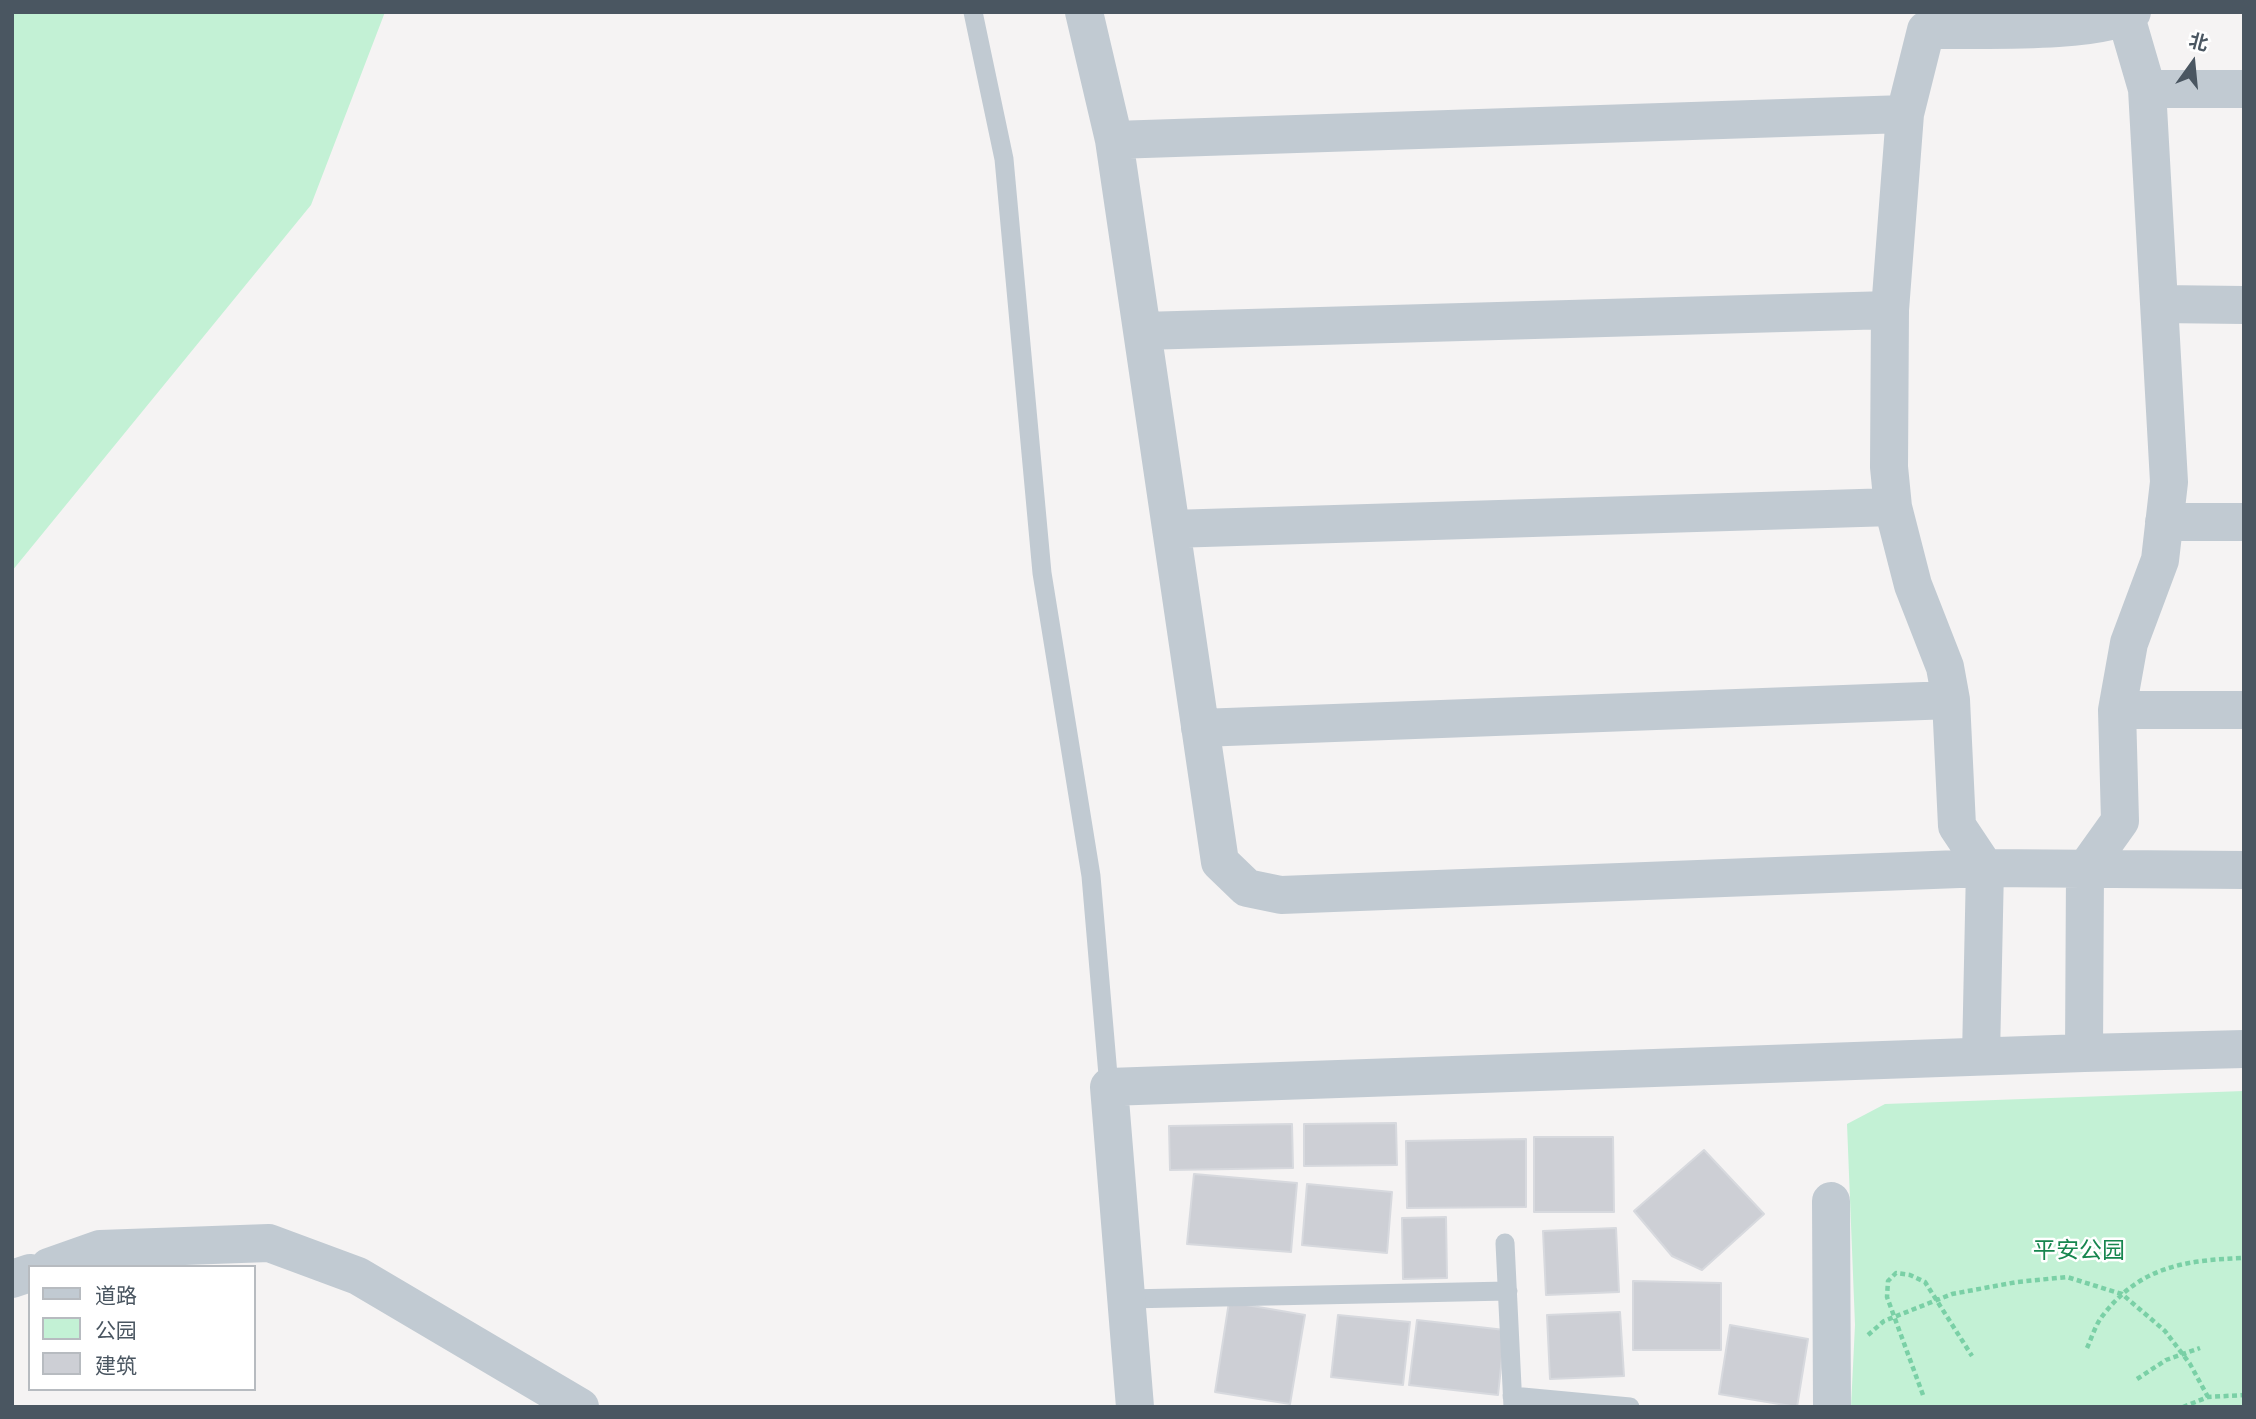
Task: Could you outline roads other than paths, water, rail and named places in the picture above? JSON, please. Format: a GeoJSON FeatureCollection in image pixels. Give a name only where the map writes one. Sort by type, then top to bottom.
{"type":"FeatureCollection","features":[{"type":"Feature","properties":{"kind":"street"},"geometry":{"type":"LineString","coordinates":[[1084,12],[1114,140],[1220,862],[1247,888],[1281,895],[1985,868],[2244,870]]}},
{"type":"Feature","properties":{"kind":"street"},"geometry":{"type":"LineString","coordinates":[[1981,1056],[1985,868],[1957,826],[1951,700],[1945,667],[1913,585],[1893,507],[1889,467],[1890,310],[1905,114],[1919,21],[2078,28],[2129,15],[2147,89],[2169,482],[2160,560],[2130,643],[2117,710],[2120,821],[2085,870],[2084,1053]]}},
{"type":"Feature","properties":{"kind":"street"},"geometry":{"type":"LineString","coordinates":[[2147,89],[2244,89]]}},
{"type":"Feature","properties":{"kind":"street"},"geometry":{"type":"LineString","coordinates":[[1114,140],[1905,114]]}},
{"type":"Feature","properties":{"kind":"street"},"geometry":{"type":"LineString","coordinates":[[2159,304],[2244,305]]}},
{"type":"Feature","properties":{"kind":"street"},"geometry":{"type":"LineString","coordinates":[[1142,331],[1890,310]]}},
{"type":"Feature","properties":{"kind":"street"},"geometry":{"type":"LineString","coordinates":[[1171,529],[1893,507]]}},
{"type":"Feature","properties":{"kind":"street"},"geometry":{"type":"LineString","coordinates":[[2164,522],[2244,522]]}},
{"type":"Feature","properties":{"kind":"street"},"geometry":{"type":"LineString","coordinates":[[1200,728],[1951,700]]}},
{"type":"Feature","properties":{"kind":"street"},"geometry":{"type":"LineString","coordinates":[[2117,710],[2244,710]]}},
{"type":"Feature","properties":{"kind":"street"},"geometry":{"type":"LineString","coordinates":[[1135,1407],[1109,1087],[2244,1049]]}},
{"type":"Feature","properties":{"kind":"street"},"geometry":{"type":"LineString","coordinates":[[1831,1200],[1832,1407]]}},
{"type":"Feature","properties":{"kind":"street"},"geometry":{"type":"LineString","coordinates":[[54,1265],[100,1249],[269,1243],[358,1276],[580,1407]]}},
{"type":"Feature","properties":{"kind":"lane"},"geometry":{"type":"LineString","coordinates":[[972,12],[978,29],[1004,159],[1042,573],[1091,876],[1109,1087]]}},
{"type":"Feature","properties":{"kind":"lane"},"geometry":{"type":"LineString","coordinates":[[1505,1244],[1512,1401],[1630,1407]]}},
{"type":"Feature","properties":{"kind":"lane"},"geometry":{"type":"LineString","coordinates":[[1126,1299],[1508,1291]]}},
{"type":"Feature","properties":{"kind":"park label","name":"平安公园"},"geometry":{"type":"Point","coordinates":[2079,1252]}}]}
